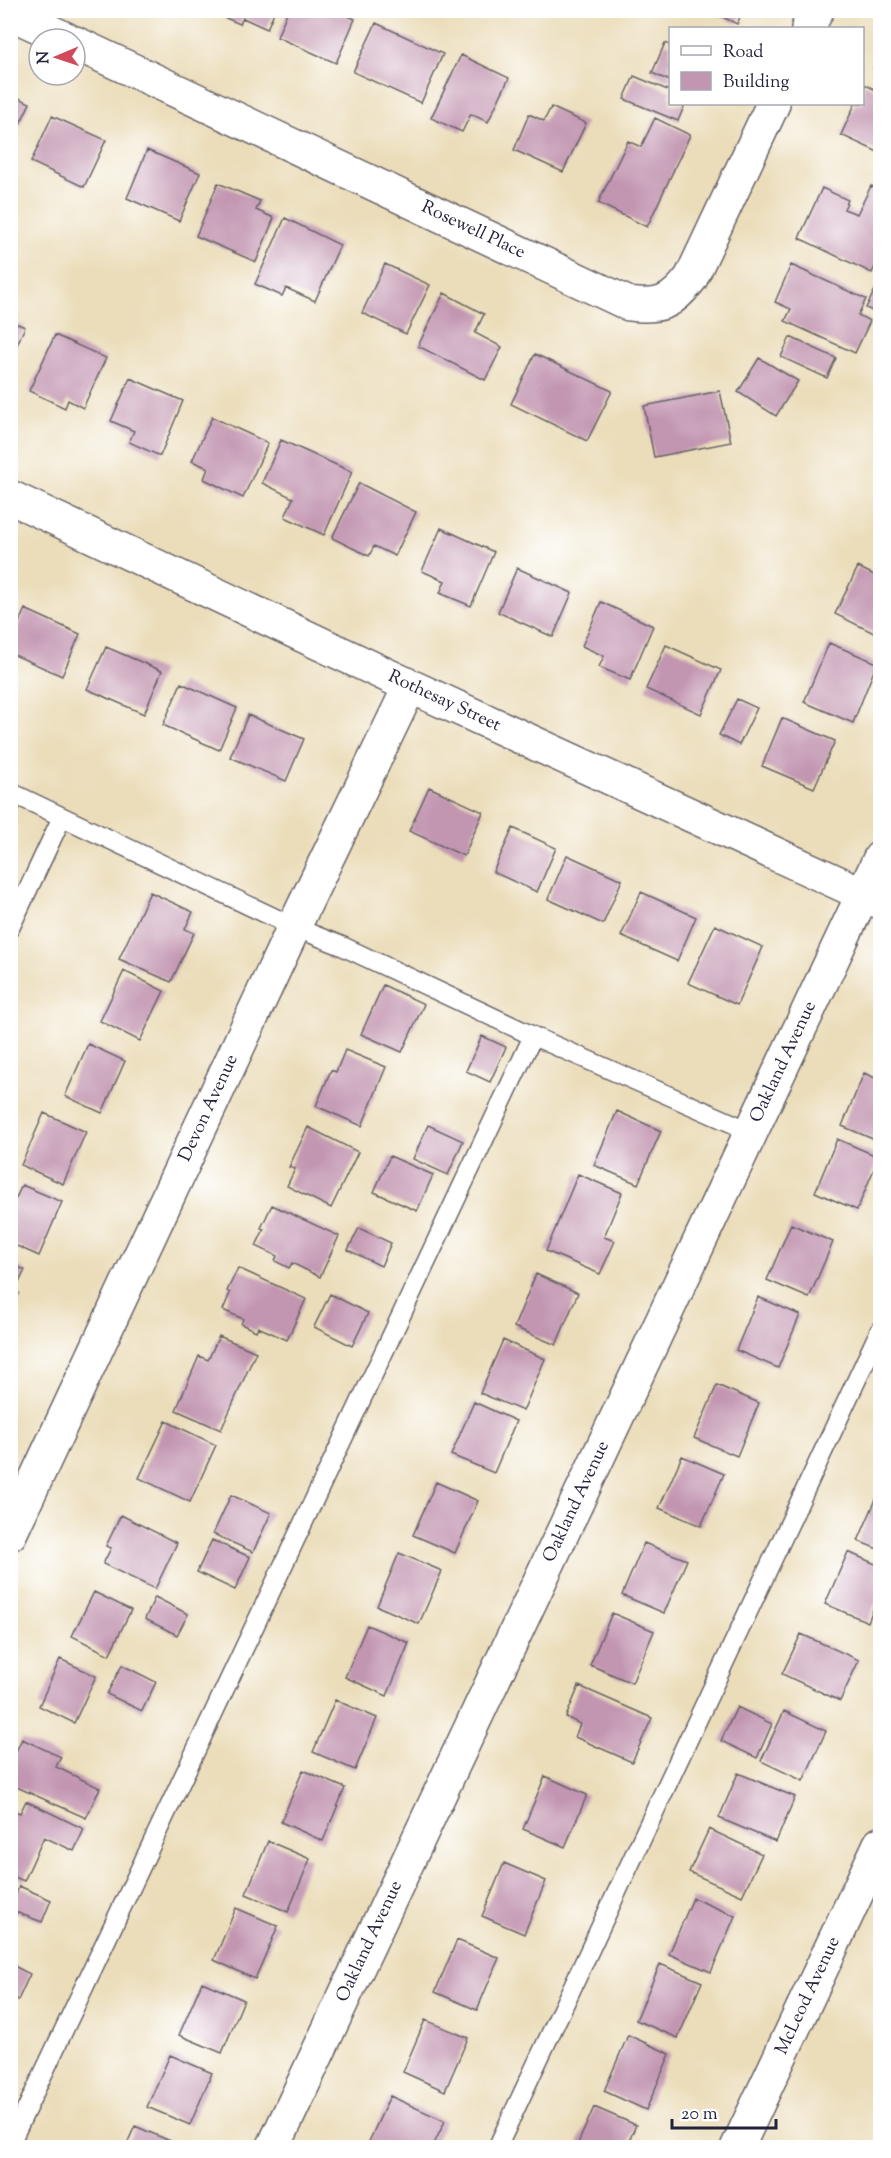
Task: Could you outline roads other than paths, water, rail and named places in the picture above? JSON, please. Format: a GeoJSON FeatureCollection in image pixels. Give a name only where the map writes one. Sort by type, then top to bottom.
{"type":"FeatureCollection","features":[{"type":"Feature","properties":{"kind":"street"},"geometry":{"type":"LineString","coordinates":[[808,27],[817,10]]}},
{"type":"Feature","properties":{"kind":"street"},"geometry":{"type":"LineString","coordinates":[[10,13],[40,27]]}},
{"type":"Feature","properties":{"kind":"street","name":"Rosewell Place"},"geometry":{"type":"LineString","coordinates":[[87,50],[629,304],[645,306],[663,304],[678,295],[691,278],[773,105]]}},
{"type":"Feature","properties":{"kind":"street","name":"Rothesay Street"},"geometry":{"type":"LineString","coordinates":[[10,497],[410,686],[872,898]]}},
{"type":"Feature","properties":{"kind":"street","name":"Devon Avenue"},"geometry":{"type":"LineString","coordinates":[[10,1534],[294,927],[410,686]]}},
{"type":"Feature","properties":{"kind":"street","name":"Oakland Avenue"},"geometry":{"type":"LineString","coordinates":[[273,2148],[752,1132],[872,898],[880,858]]}},
{"type":"Feature","properties":{"kind":"street","name":"McLeod Avenue"},"geometry":{"type":"LineString","coordinates":[[737,2148],[880,1844]]}},
{"type":"Feature","properties":{"kind":"lane"},"geometry":{"type":"LineString","coordinates":[[10,792],[294,927],[342,946],[533,1036],[752,1132]]}},
{"type":"Feature","properties":{"kind":"lane"},"geometry":{"type":"LineString","coordinates":[[10,928],[62,817]]}},
{"type":"Feature","properties":{"kind":"lane"},"geometry":{"type":"LineString","coordinates":[[10,2144],[533,1036]]}},
{"type":"Feature","properties":{"kind":"lane"},"geometry":{"type":"LineString","coordinates":[[497,2148],[880,1330]]}}]}
